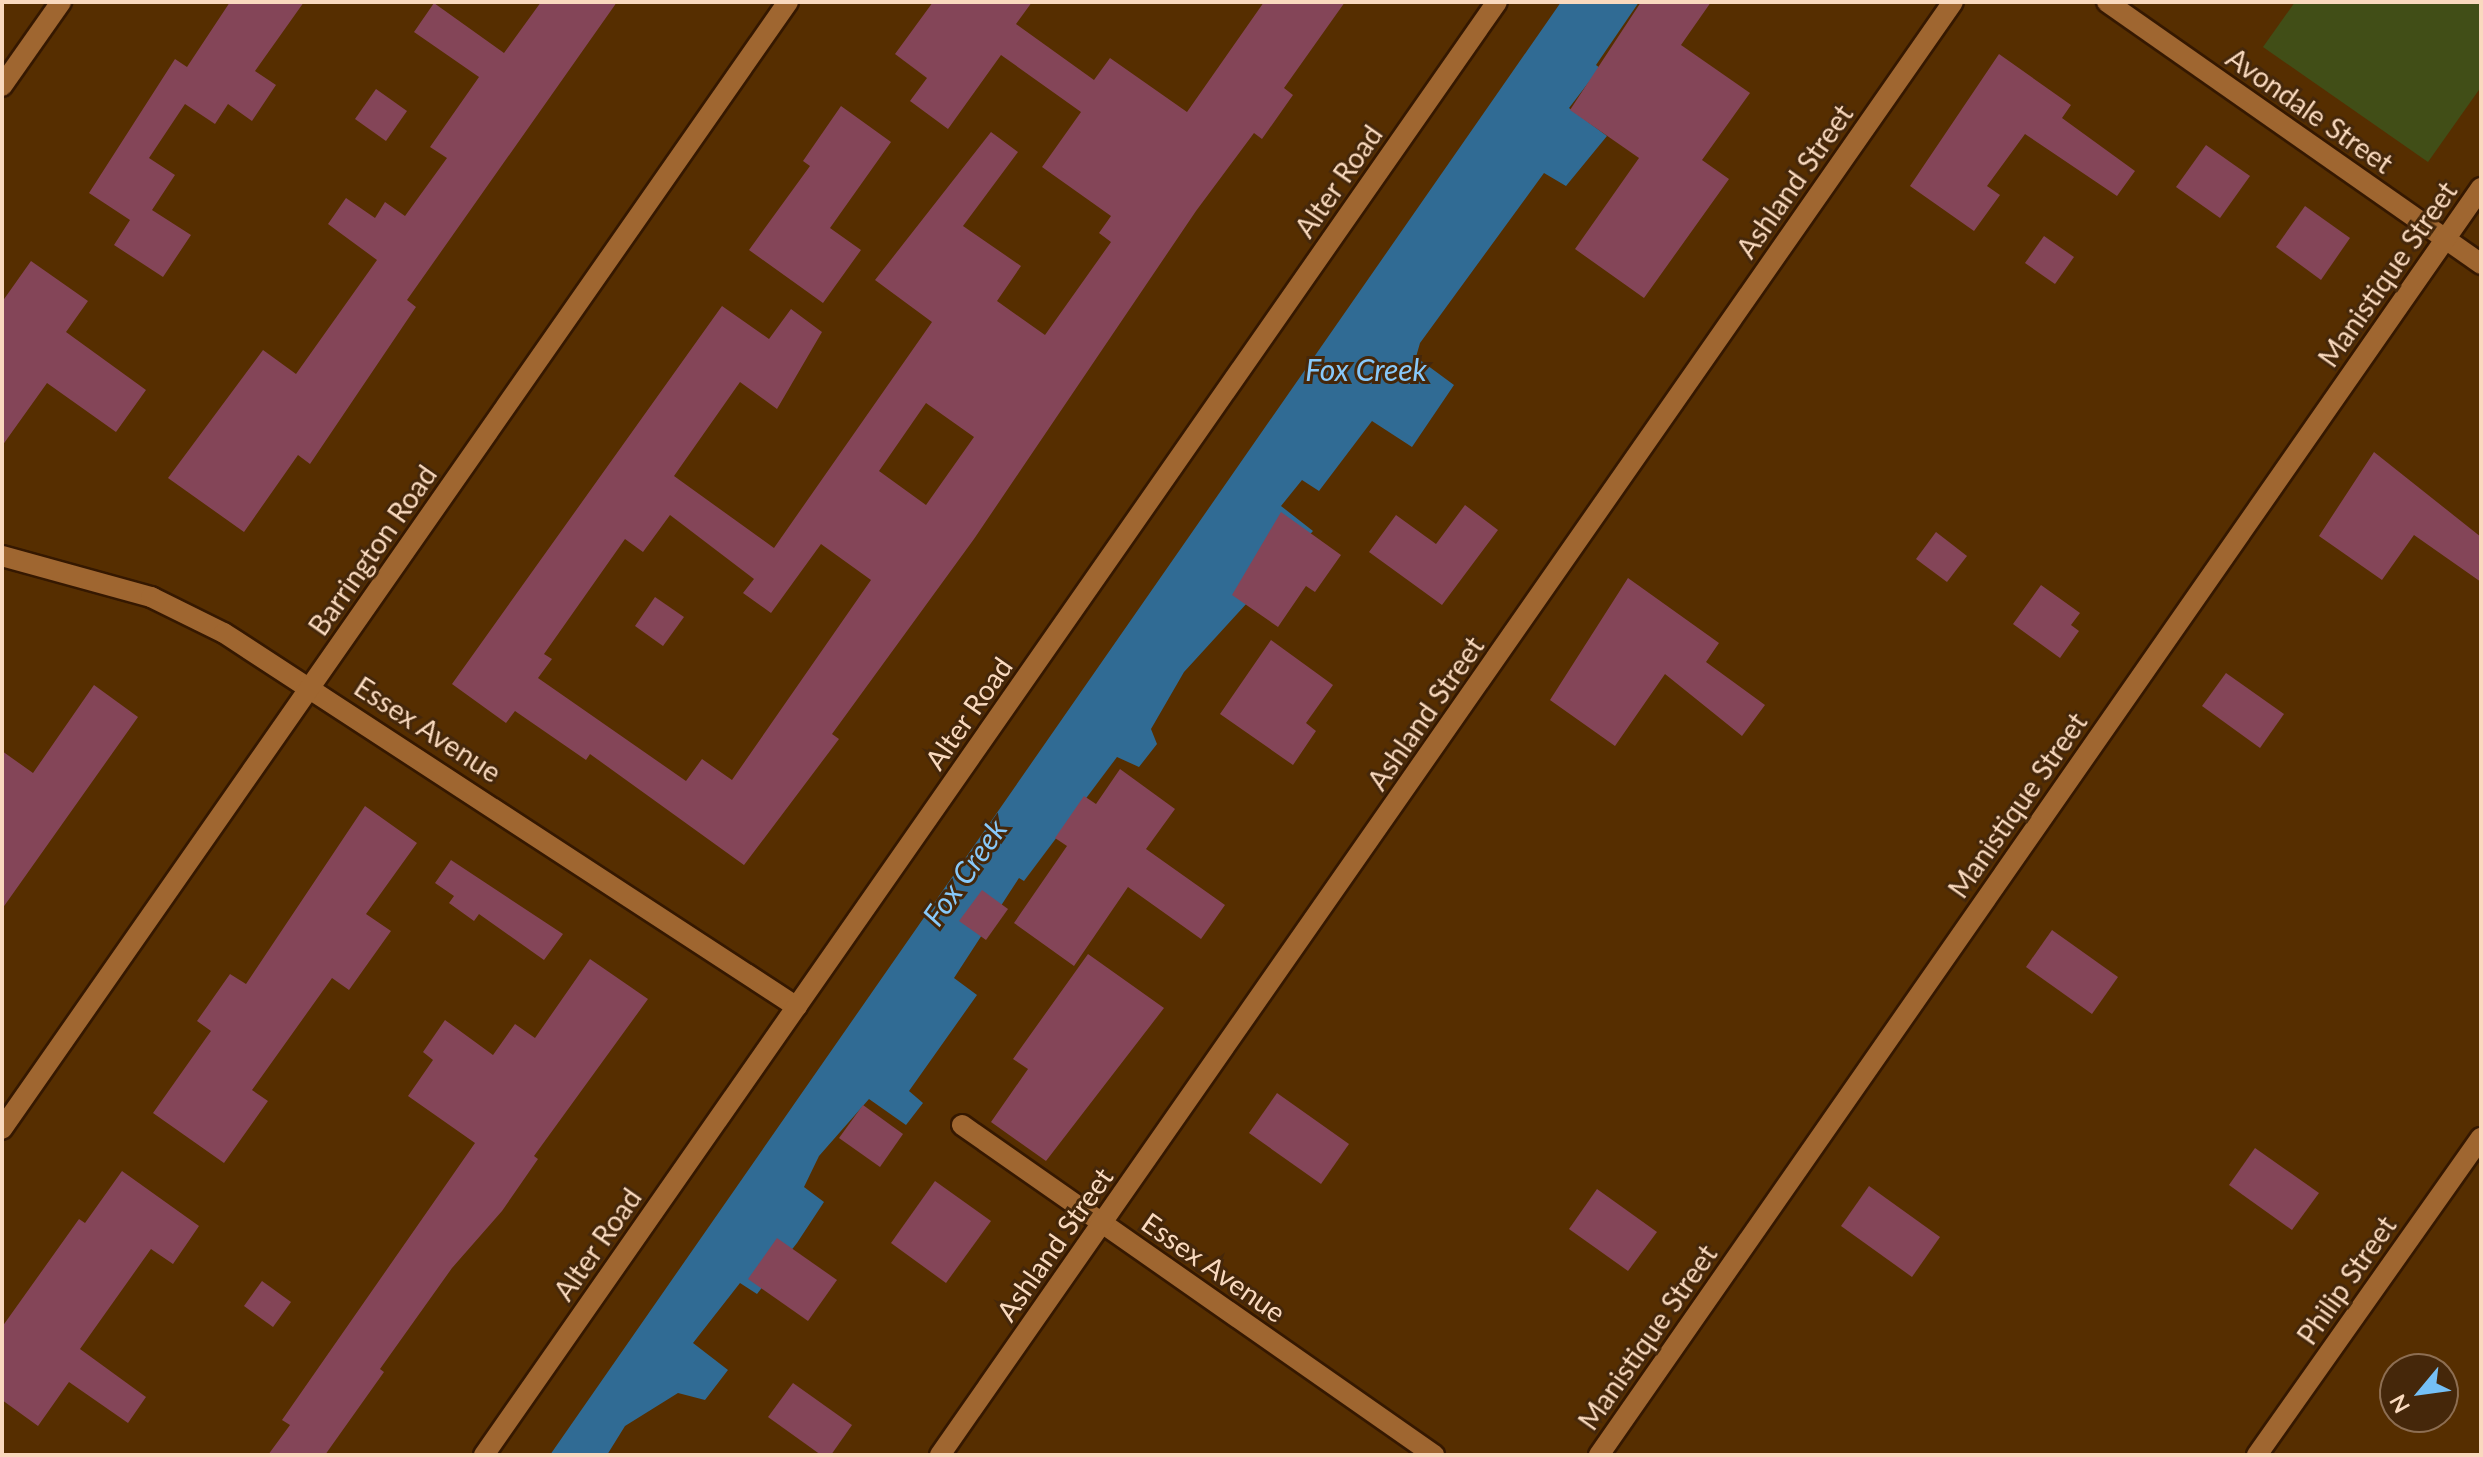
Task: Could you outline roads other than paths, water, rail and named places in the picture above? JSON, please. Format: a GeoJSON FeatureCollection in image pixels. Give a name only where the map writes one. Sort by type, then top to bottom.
{"type":"FeatureCollection","features":[{"type":"Feature","properties":{"kind":"street"},"geometry":{"type":"LineString","coordinates":[[2,86],[61,2]]}},
{"type":"Feature","properties":{"kind":"street","name":"Barrington Road"},"geometry":{"type":"LineString","coordinates":[[2,1129],[788,2]]}},
{"type":"Feature","properties":{"kind":"street","name":"Alter Road"},"geometry":{"type":"LineString","coordinates":[[484,1455],[1497,2]]}},
{"type":"Feature","properties":{"kind":"street","name":"Ashland Street"},"geometry":{"type":"LineString","coordinates":[[940,1455],[1953,2]]}},
{"type":"Feature","properties":{"kind":"street","name":"Avondale Street"},"geometry":{"type":"LineString","coordinates":[[2107,2],[2481,264]]}},
{"type":"Feature","properties":{"kind":"street","name":"Manistique Street"},"geometry":{"type":"LineString","coordinates":[[1599,1455],[2481,188]]}},
{"type":"Feature","properties":{"kind":"street","name":"Essex Avenue"},"geometry":{"type":"LineString","coordinates":[[2,556],[151,597],[311,687],[797,1007]]}},
{"type":"Feature","properties":{"kind":"street","name":"Essex Avenue"},"geometry":{"type":"LineString","coordinates":[[962,1125],[1434,1455]]}},
{"type":"Feature","properties":{"kind":"street","name":"Philip Street"},"geometry":{"type":"LineString","coordinates":[[2257,1455],[2481,1138]]}},
{"type":"Feature","properties":{"kind":"water","name":"Fox Creek"},"geometry":{"type":"Polygon","coordinates":[[[1561,2],[1639,2],[1596,65],[1633,92],[1595,74],[1569,108],[1607,136],[1566,186],[1544,173],[1420,343],[1416,357],[1454,385],[1412,447],[1372,421],[1319,491],[1302,480],[1281,506],[1313,531],[1184,672],[1151,729],[1157,744],[1139,767],[1117,757],[1024,881],[1019,878],[954,978],[977,995],[909,1091],[923,1103],[906,1125],[869,1099],[819,1156],[804,1187],[824,1202],[797,1243],[757,1294],[740,1283],[693,1343],[728,1370],[705,1400],[678,1393],[625,1426],[607,1455],[550,1455],[1561,2]]]}}]}
